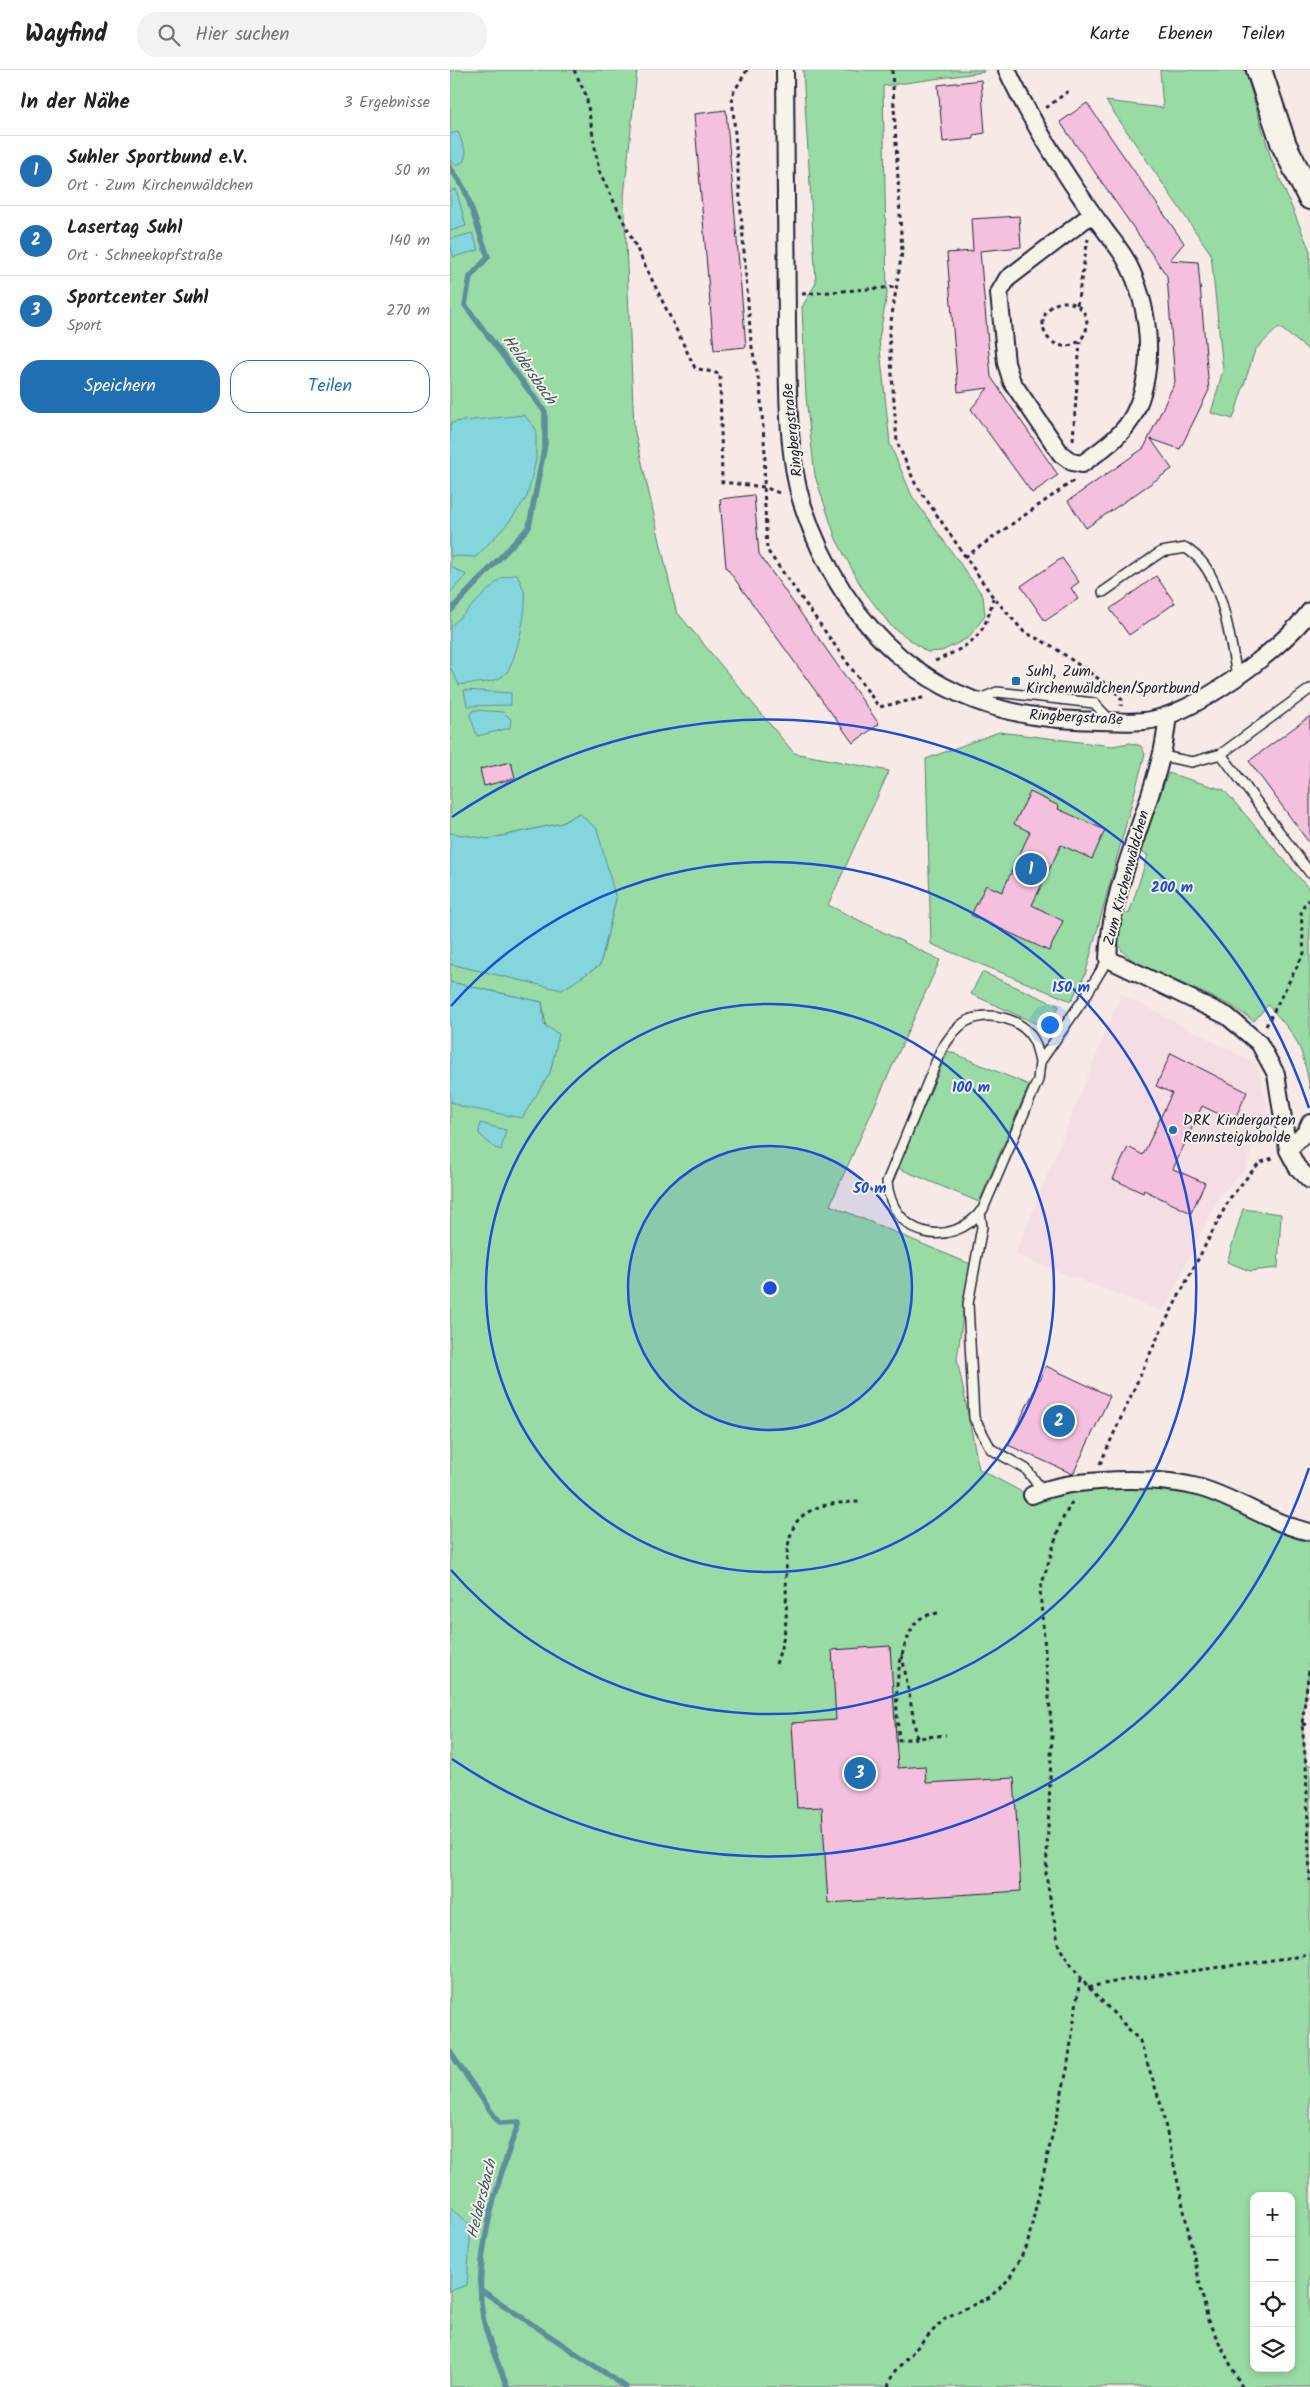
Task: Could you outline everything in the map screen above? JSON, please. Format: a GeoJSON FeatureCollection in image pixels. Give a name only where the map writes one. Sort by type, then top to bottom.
{"type":"FeatureCollection","features":[{"type":"Feature","properties":{"kind":"street","name":"Ringbergstraße"},"geometry":{"type":"LineString","coordinates":[[785,70],[788,378],[793,456],[802,502],[825,559],[847,600],[872,631],[915,670],[927,678],[976,700],[1022,715],[1052,719],[1145,721],[1168,715],[1205,698],[1268,652],[1308,618]]}},
{"type":"Feature","properties":{"kind":"street"},"geometry":{"type":"LineString","coordinates":[[1007,70],[1029,117],[1092,214],[1126,259],[1136,284],[1146,320],[1148,350],[1146,376],[1134,415],[1112,440],[1082,464],[1072,462],[1061,454],[1012,382],[1006,363],[999,293],[1007,279],[1092,214]]}},
{"type":"Feature","properties":{"kind":"street"},"geometry":{"type":"LineString","coordinates":[[1259,70],[1284,145],[1310,197]]}},
{"type":"Feature","properties":{"kind":"street","name":"Zum Kirchenwäldchen"},"geometry":{"type":"LineString","coordinates":[[1168,715],[1162,756],[1128,861],[1108,937],[1108,959],[1227,1016],[1259,1043],[1276,1074],[1288,1150],[1297,1167],[1310,1180]]}},
{"type":"Feature","properties":{"kind":"street"},"geometry":{"type":"LineString","coordinates":[[1288,1150],[1306,1132],[1310,1123]]}},
{"type":"Feature","properties":{"kind":"street"},"geometry":{"type":"LineString","coordinates":[[1037,1493],[1084,1483],[1163,1481],[1201,1488],[1310,1532]]}},
{"type":"Feature","properties":{"kind":"lane"},"geometry":{"type":"LineString","coordinates":[[1103,592],[1161,552],[1186,548],[1201,561],[1214,586],[1224,616],[1237,675]]}},
{"type":"Feature","properties":{"kind":"lane"},"geometry":{"type":"LineString","coordinates":[[1162,756],[1192,762],[1222,754],[1310,689]]}},
{"type":"Feature","properties":{"kind":"lane"},"geometry":{"type":"LineString","coordinates":[[1222,754],[1310,872]]}},
{"type":"Feature","properties":{"kind":"lane"},"geometry":{"type":"LineString","coordinates":[[1040,1062],[1085,998],[1108,959]]}},
{"type":"Feature","properties":{"kind":"lane"},"geometry":{"type":"LineString","coordinates":[[986,1015],[1005,1018],[1023,1026],[1034,1040],[1040,1062],[1038,1080],[980,1212],[972,1222],[953,1232],[936,1235],[924,1233],[906,1222],[896,1210],[888,1195],[887,1182],[941,1050],[951,1035],[966,1021],[986,1015]]}},
{"type":"Feature","properties":{"kind":"lane"},"geometry":{"type":"LineString","coordinates":[[980,1212],[982,1227],[968,1304],[974,1418],[991,1449],[1026,1470],[1037,1493]]}},
{"type":"Feature","properties":{"kind":"path"},"geometry":{"type":"LineString","coordinates":[[574,70],[586,95],[599,171],[641,261],[695,368],[720,374],[722,482],[764,487],[802,502]]}},
{"type":"Feature","properties":{"kind":"path"},"geometry":{"type":"LineString","coordinates":[[892,70],[902,252],[889,334],[897,442],[915,483],[993,597],[1024,632],[1052,646],[1113,689],[1122,700],[1115,720]]}},
{"type":"Feature","properties":{"kind":"path"},"geometry":{"type":"LineString","coordinates":[[1029,117],[1038,114],[1071,89]]}},
{"type":"Feature","properties":{"kind":"path"},"geometry":{"type":"LineString","coordinates":[[1076,305],[1092,214]]}},
{"type":"Feature","properties":{"kind":"path"},"geometry":{"type":"LineString","coordinates":[[787,294],[896,287]]}},
{"type":"Feature","properties":{"kind":"path"},"geometry":{"type":"LineString","coordinates":[[1059,302],[1076,305],[1084,313],[1087,320],[1085,335],[1080,341],[1066,347],[1052,343],[1043,330],[1042,323],[1047,310],[1059,302]]}},
{"type":"Feature","properties":{"kind":"path"},"geometry":{"type":"LineString","coordinates":[[915,670],[962,649],[972,642],[988,620],[993,597]]}},
{"type":"Feature","properties":{"kind":"path"},"geometry":{"type":"LineString","coordinates":[[1259,1043],[1271,1015],[1304,953],[1301,913],[1304,905],[1310,899]]}},
{"type":"Feature","properties":{"kind":"path"},"geometry":{"type":"LineString","coordinates":[[1242,2387],[1208,2321],[1161,2104],[1140,2041],[1080,1978],[1059,1947],[1046,1875],[1052,1734],[1040,1590],[1061,1522],[1084,1483],[1230,1198],[1259,1163],[1278,1157],[1288,1150]]}},
{"type":"Feature","properties":{"kind":"path"},"geometry":{"type":"LineString","coordinates":[[776,1664],[782,1647],[786,1620],[787,1553],[793,1530],[799,1518],[809,1511],[846,1502],[862,1502]]}},
{"type":"Feature","properties":{"kind":"path"},"geometry":{"type":"LineString","coordinates":[[938,1613],[925,1615],[912,1626],[898,1666],[895,1692],[899,1740],[946,1735]]}},
{"type":"Feature","properties":{"kind":"path"},"geometry":{"type":"LineString","coordinates":[[902,1654],[917,1738]]}},
{"type":"Feature","properties":{"kind":"path"},"geometry":{"type":"LineString","coordinates":[[1310,1663],[1302,1724],[1306,1765],[1310,1881]]}},
{"type":"Feature","properties":{"kind":"path"},"geometry":{"type":"LineString","coordinates":[[1302,1724],[1310,1725]]}},
{"type":"Feature","properties":{"kind":"path"},"geometry":{"type":"LineString","coordinates":[[1088,1987],[1124,1980],[1310,1955]]}},
{"type":"Feature","properties":{"kind":"path"},"geometry":{"type":"LineString","coordinates":[[888,2387],[893,2374],[945,2318],[990,2297],[1009,2279],[1027,2246],[1067,2070],[1080,1978]]}},
{"type":"Feature","properties":{"kind":"shaded area"},"geometry":{"type":"Polygon","coordinates":[[[1121,994],[1257,1064],[1268,1112],[1245,1169],[1219,1196],[1163,1311],[1015,1255],[1121,994]]]}},
{"type":"Feature","properties":{"kind":"green space"},"geometry":{"type":"Polygon","coordinates":[[[450,70],[637,70],[624,197],[634,428],[676,611],[794,753],[889,771],[828,905],[940,960],[830,1205],[970,1264],[957,1359],[979,1469],[1037,1500],[1047,1488],[1163,1481],[1310,1532],[1310,1663],[1302,1724],[1306,1764],[1310,1765],[1310,2387],[450,2387],[450,1101],[463,1107],[550,1073],[552,1063],[542,1002],[450,982],[450,964],[562,989],[600,965],[616,899],[579,813],[562,823],[488,839],[450,833],[450,70]]]}},
{"type":"Feature","properties":{"kind":"green space"},"geometry":{"type":"Polygon","coordinates":[[[803,70],[983,70],[984,72],[883,86],[887,294],[879,339],[890,444],[912,496],[983,596],[985,616],[968,638],[942,651],[927,652],[891,626],[862,588],[836,539],[815,476],[806,397],[802,307],[816,283],[803,70]]]}},
{"type":"Feature","properties":{"kind":"green space"},"geometry":{"type":"Polygon","coordinates":[[[1160,70],[1245,70],[1271,158],[1310,251],[1310,351],[1279,327],[1255,350],[1233,419],[1211,413],[1223,370],[1211,254],[1106,101],[1163,108],[1160,70]]]}},
{"type":"Feature","properties":{"kind":"green space"},"geometry":{"type":"Polygon","coordinates":[[[999,732],[1112,746],[1130,743],[1141,746],[1145,754],[1085,975],[1071,1001],[931,944],[926,759],[999,732]]]}},
{"type":"Feature","properties":{"kind":"green space"},"geometry":{"type":"Polygon","coordinates":[[[1168,773],[1224,790],[1310,890],[1310,1089],[1304,1062],[1297,1043],[1286,1026],[1268,1005],[1254,1021],[1232,1006],[1135,962],[1123,952],[1113,934],[1121,912],[1129,914],[1148,855],[1140,852],[1168,773]]]}},
{"type":"Feature","properties":{"kind":"green space"},"geometry":{"type":"Polygon","coordinates":[[[982,972],[1059,1006],[1048,1029],[971,994],[982,972]]]}},
{"type":"Feature","properties":{"kind":"green space"},"geometry":{"type":"Polygon","coordinates":[[[948,1051],[1029,1085],[979,1202],[898,1168],[948,1051]]]}},
{"type":"Feature","properties":{"kind":"green space"},"geometry":{"type":"Polygon","coordinates":[[[1243,1209],[1281,1214],[1278,1268],[1250,1271],[1227,1262],[1243,1209]]]}},
{"type":"Feature","properties":{"kind":"water"},"geometry":{"type":"Polygon","coordinates":[[[458,132],[466,153],[464,161],[457,165],[450,160],[450,134],[458,132]]]}},
{"type":"Feature","properties":{"kind":"water"},"geometry":{"type":"Polygon","coordinates":[[[456,189],[466,226],[450,231],[450,192],[456,189]]]}},
{"type":"Feature","properties":{"kind":"water"},"geometry":{"type":"Polygon","coordinates":[[[472,233],[479,250],[453,257],[450,239],[472,233]]]}},
{"type":"Feature","properties":{"kind":"water"},"geometry":{"type":"Polygon","coordinates":[[[524,415],[536,429],[536,460],[527,497],[509,522],[476,557],[450,556],[450,425],[454,422],[524,415]]]}},
{"type":"Feature","properties":{"kind":"water"},"geometry":{"type":"Polygon","coordinates":[[[450,566],[466,575],[450,593],[450,566]]]}},
{"type":"Feature","properties":{"kind":"water"},"geometry":{"type":"Polygon","coordinates":[[[517,574],[524,592],[525,602],[520,636],[510,667],[506,673],[496,680],[459,685],[450,667],[450,627],[501,578],[517,574]]]}},
{"type":"Feature","properties":{"kind":"water"},"geometry":{"type":"Polygon","coordinates":[[[464,690],[511,693],[511,705],[467,706],[464,690]]]}},
{"type":"Feature","properties":{"kind":"water"},"geometry":{"type":"Polygon","coordinates":[[[473,710],[503,712],[511,719],[510,728],[477,736],[470,715],[473,710]]]}},
{"type":"Feature","properties":{"kind":"water"},"geometry":{"type":"Polygon","coordinates":[[[579,813],[597,829],[616,899],[600,965],[562,990],[450,964],[450,833],[488,839],[562,823],[579,813]]]}},
{"type":"Feature","properties":{"kind":"water"},"geometry":{"type":"Polygon","coordinates":[[[450,982],[542,1002],[544,1025],[559,1034],[550,1073],[522,1118],[463,1107],[450,1101],[450,982]]]}},
{"type":"Feature","properties":{"kind":"water"},"geometry":{"type":"Polygon","coordinates":[[[480,1123],[506,1130],[501,1150],[495,1148],[479,1134],[480,1123]]]}},
{"type":"Feature","properties":{"kind":"water"},"geometry":{"type":"Polygon","coordinates":[[[450,2206],[471,2226],[467,2285],[450,2291],[450,2206]]]}},
{"type":"Feature","properties":{"kind":"building"},"geometry":{"type":"Polygon","coordinates":[[[981,80],[985,133],[973,135],[974,139],[943,142],[938,85],[981,80]]]}},
{"type":"Feature","properties":{"kind":"building"},"geometry":{"type":"Polygon","coordinates":[[[1087,103],[1184,243],[1170,260],[1198,262],[1209,390],[1180,449],[1151,439],[1172,469],[1086,528],[1068,501],[1144,448],[1175,382],[1167,276],[1060,122],[1087,103]]]}},
{"type":"Feature","properties":{"kind":"building"},"geometry":{"type":"Polygon","coordinates":[[[726,110],[746,347],[714,350],[694,114],[726,110]]]}},
{"type":"Feature","properties":{"kind":"building"},"geometry":{"type":"Polygon","coordinates":[[[1019,216],[1021,247],[980,251],[991,377],[1058,475],[1032,493],[971,409],[988,388],[958,392],[947,253],[973,251],[971,219],[1019,216]]]}},
{"type":"Feature","properties":{"kind":"building"},"geometry":{"type":"Polygon","coordinates":[[[754,495],[759,554],[879,724],[853,743],[726,567],[720,499],[754,495]]]}},
{"type":"Feature","properties":{"kind":"building"},"geometry":{"type":"Polygon","coordinates":[[[1062,558],[1079,582],[1071,588],[1078,599],[1045,621],[1021,586],[1062,558]]]}},
{"type":"Feature","properties":{"kind":"building"},"geometry":{"type":"Polygon","coordinates":[[[1156,576],[1175,603],[1129,635],[1110,609],[1156,576]]]}},
{"type":"Feature","properties":{"kind":"building"},"geometry":{"type":"Polygon","coordinates":[[[1310,716],[1310,844],[1249,761],[1310,716]]]}},
{"type":"Feature","properties":{"kind":"building"},"geometry":{"type":"Polygon","coordinates":[[[511,762],[515,778],[484,786],[480,769],[511,762]]]}},
{"type":"Feature","properties":{"kind":"building"},"geometry":{"type":"Polygon","coordinates":[[[1030,792],[1059,806],[1058,809],[1105,830],[1092,859],[1061,845],[1032,905],[1063,921],[1049,951],[971,915],[986,885],[1002,892],[1030,832],[1014,824],[1030,792]]]}},
{"type":"Feature","properties":{"kind":"building","name":"DRK Kindergarten Rennsteigkobolde"},"geometry":{"type":"Polygon","coordinates":[[[1171,1053],[1247,1092],[1234,1121],[1202,1106],[1173,1169],[1205,1183],[1191,1213],[1144,1190],[1143,1193],[1113,1179],[1128,1147],[1143,1155],[1172,1093],[1156,1086],[1171,1053]]]}},
{"type":"Feature","properties":{"kind":"building"},"geometry":{"type":"Polygon","coordinates":[[[1046,1366],[1110,1396],[1073,1474],[1008,1445],[1046,1366]]]}},
{"type":"Feature","properties":{"kind":"building"},"geometry":{"type":"Polygon","coordinates":[[[890,1646],[898,1768],[925,1766],[926,1783],[1014,1778],[1021,1891],[828,1903],[822,1807],[797,1808],[792,1723],[836,1720],[832,1650],[890,1646]]]}},
{"type":"Feature","properties":{"kind":"waterway","name":"Heldersbach"},"geometry":{"type":"LineString","coordinates":[[450,167],[465,190],[488,257],[470,277],[465,305],[545,412],[545,444],[529,527],[450,611]]}},
{"type":"Feature","properties":{"kind":"waterway","name":"Heldersbach"},"geometry":{"type":"LineString","coordinates":[[450,2052],[499,2123],[519,2122],[503,2169],[488,2223],[481,2277],[481,2303],[485,2326],[507,2387]]}},
{"type":"Feature","properties":{"kind":"waterway"},"geometry":{"type":"LineString","coordinates":[[481,2290],[626,2387]]}},
{"type":"Feature","properties":{"kind":"place","name":"Suhl, Zum Kirchenwäldchen/Sportbund"},"geometry":{"type":"Point","coordinates":[1016,681]}},
{"type":"Feature","properties":{"kind":"place","name":"Suhler Sportbund e.V."},"geometry":{"type":"Point","coordinates":[1031,869]}},
{"type":"Feature","properties":{"kind":"place","name":"DRK Kindergarten Rennsteigkobolde"},"geometry":{"type":"Point","coordinates":[1173,1130]}},
{"type":"Feature","properties":{"kind":"place","name":"Lasertag Suhl"},"geometry":{"type":"Point","coordinates":[1059,1421]}},
{"type":"Feature","properties":{"kind":"place","name":"Sportcenter Suhl"},"geometry":{"type":"Point","coordinates":[860,1773]}}]}
